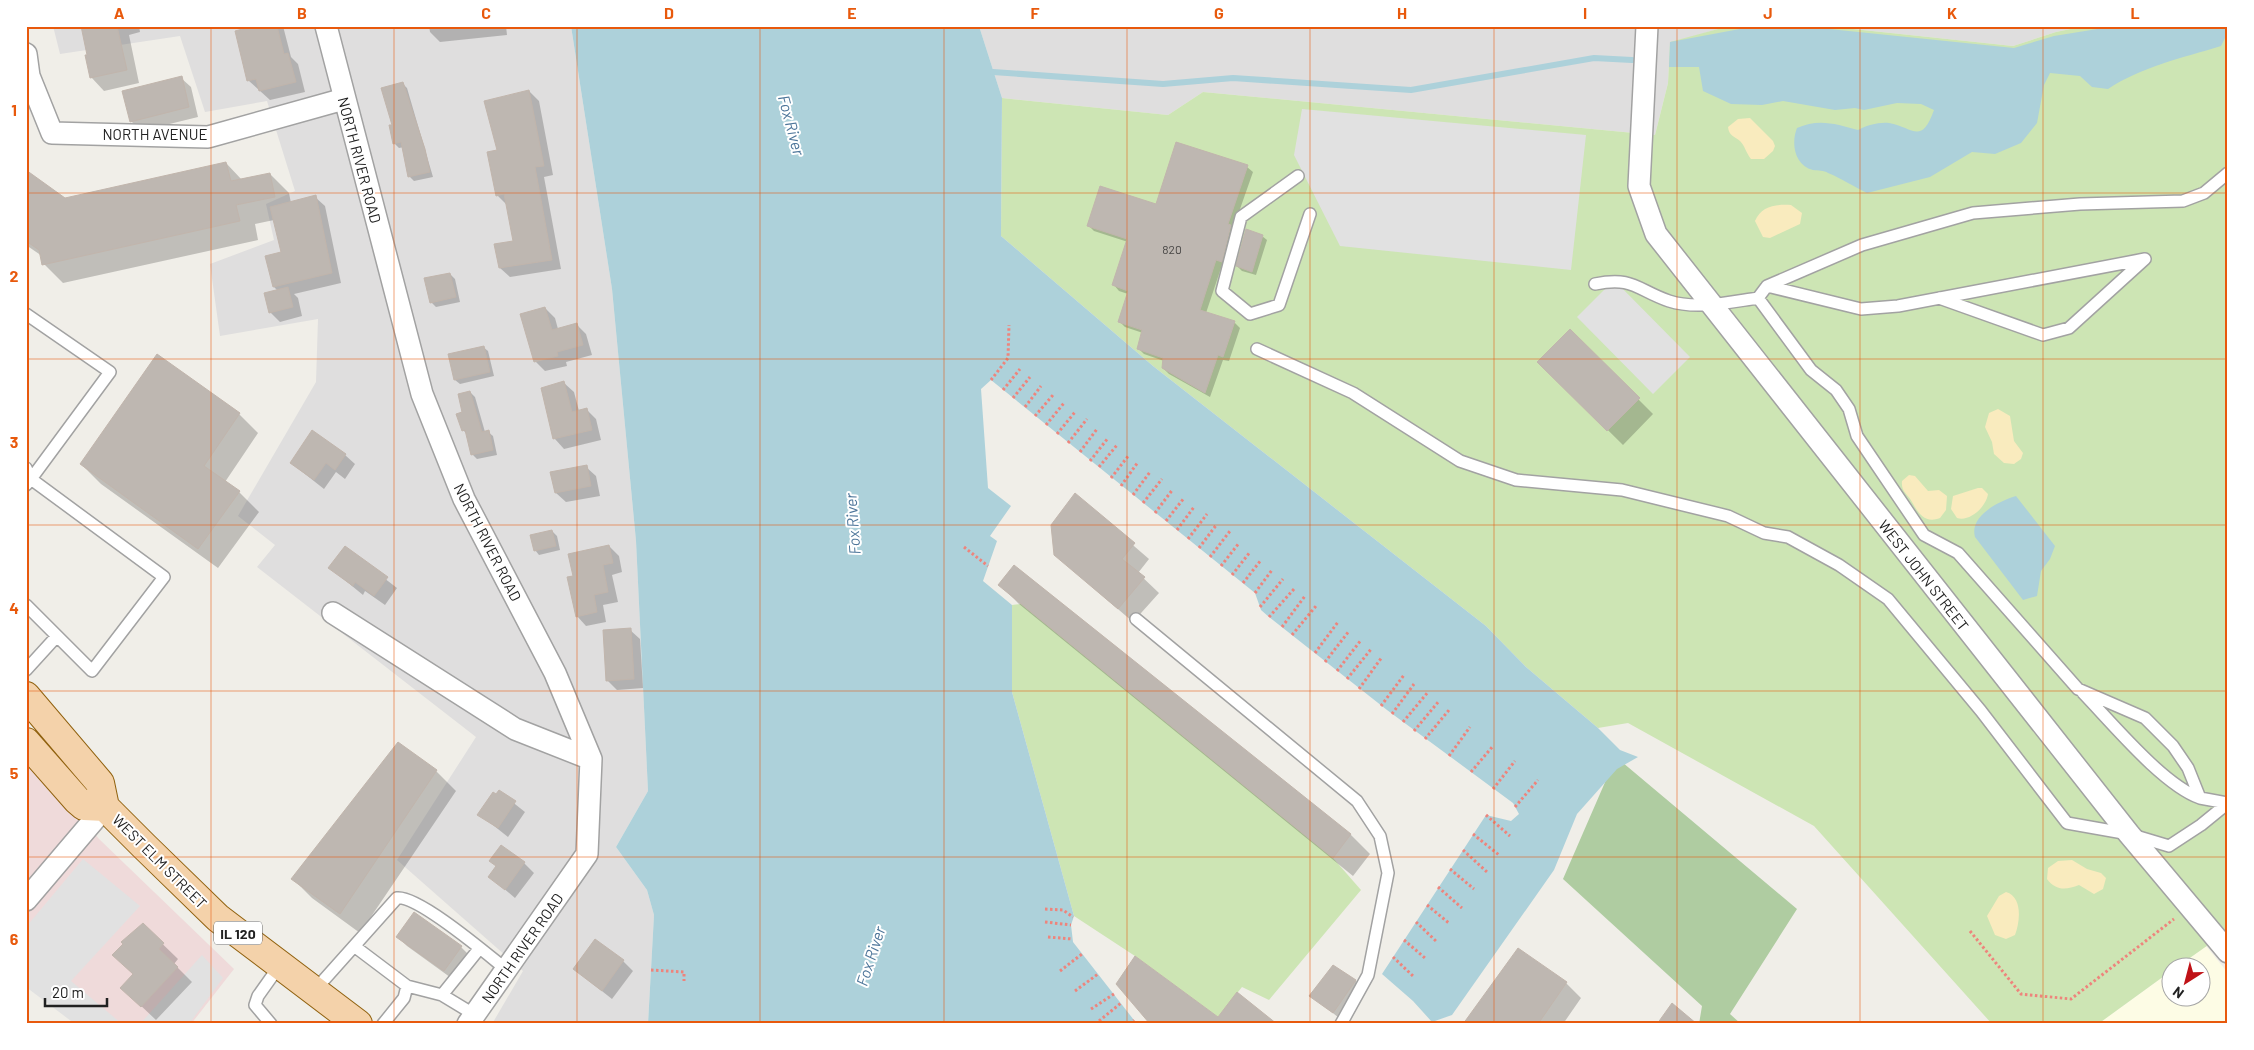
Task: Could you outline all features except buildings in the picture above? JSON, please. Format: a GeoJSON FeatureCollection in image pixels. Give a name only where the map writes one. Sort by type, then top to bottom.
{"type":"FeatureCollection","features":[{"type":"Feature","properties":{"kind":"main road","name":"WEST ELM STREET"},"geometry":{"type":"LineString","coordinates":[[26,696],[100,783],[105,807],[218,918],[358,1024]]}},
{"type":"Feature","properties":{"kind":"main road","name":"WEST ELM STREET"},"geometry":{"type":"LineString","coordinates":[[26,742],[84,806],[105,807]]}},
{"type":"Feature","properties":{"kind":"street","name":"NORTH RIVER ROAD"},"geometry":{"type":"LineString","coordinates":[[326,26],[422,394],[464,499],[555,673],[591,759],[587,854],[471,1019]]}},
{"type":"Feature","properties":{"kind":"street","name":"WEST JOHN STREET"},"geometry":{"type":"LineString","coordinates":[[1647,26],[1639,186],[1656,234],[2129,834],[2228,952]]}},
{"type":"Feature","properties":{"kind":"street","name":"NORTH AVENUE"},"geometry":{"type":"LineString","coordinates":[[26,54],[30,76],[52,133],[208,137],[344,99]]}},
{"type":"Feature","properties":{"kind":"street"},"geometry":{"type":"LineString","coordinates":[[333,613],[516,729],[591,759]]}},
{"type":"Feature","properties":{"kind":"street"},"geometry":{"type":"LineString","coordinates":[[26,900],[105,807]]}},
{"type":"Feature","properties":{"kind":"lane"},"geometry":{"type":"LineString","coordinates":[[1596,284],[1627,281],[1670,301],[1711,305],[1758,298],[1767,286],[1862,245],[1973,213],[2080,204],[2183,201],[2204,193],[2228,172]]}},
{"type":"Feature","properties":{"kind":"lane"},"geometry":{"type":"LineString","coordinates":[[1298,176],[1241,217],[1222,291],[1250,314],[1279,305],[1310,214]]}},
{"type":"Feature","properties":{"kind":"lane"},"geometry":{"type":"LineString","coordinates":[[1767,286],[1861,309],[1898,306],[1978,290],[2145,259],[2068,328],[2042,335],[1939,298]]}},
{"type":"Feature","properties":{"kind":"lane"},"geometry":{"type":"LineString","coordinates":[[1758,298],[1811,370],[1836,390],[1849,409],[1857,436],[1924,535],[1958,554],[2078,689],[2166,777],[2184,792],[2200,798],[2228,803]]}},
{"type":"Feature","properties":{"kind":"lane"},"geometry":{"type":"LineString","coordinates":[[26,314],[110,372],[29,482]]}},
{"type":"Feature","properties":{"kind":"lane"},"geometry":{"type":"LineString","coordinates":[[1257,349],[1353,394],[1460,461],[1516,480],[1622,490],[1728,516],[1764,532],[1788,537],[1839,564],[1888,599],[1981,711],[2067,824],[2129,834],[2169,846],[2202,825],[2228,803]]}},
{"type":"Feature","properties":{"kind":"lane"},"geometry":{"type":"LineString","coordinates":[[26,468],[29,482],[164,577],[92,671],[26,605]]}},
{"type":"Feature","properties":{"kind":"lane"},"geometry":{"type":"LineString","coordinates":[[1136,618],[1357,801],[1380,836],[1388,873],[1368,975],[1341,1024]]}},
{"type":"Feature","properties":{"kind":"lane"},"geometry":{"type":"LineString","coordinates":[[26,670],[57,636]]}},
{"type":"Feature","properties":{"kind":"lane"},"geometry":{"type":"LineString","coordinates":[[2078,689],[2145,718],[2173,746],[2188,768],[2200,798]]}},
{"type":"Feature","properties":{"kind":"lane"},"geometry":{"type":"LineString","coordinates":[[314,990],[397,898],[404,897],[428,910],[507,970]]}},
{"type":"Feature","properties":{"kind":"lane"},"geometry":{"type":"LineString","coordinates":[[354,946],[407,986],[442,995],[471,1019]]}},
{"type":"Feature","properties":{"kind":"lane"},"geometry":{"type":"LineString","coordinates":[[442,995],[479,949]]}},
{"type":"Feature","properties":{"kind":"lane"},"geometry":{"type":"LineString","coordinates":[[271,1024],[255,1005],[258,996],[280,965]]}},
{"type":"Feature","properties":{"kind":"lane"},"geometry":{"type":"LineString","coordinates":[[383,1024],[404,998],[407,986]]}},
{"type":"Feature","properties":{"kind":"path"},"geometry":{"type":"LineString","coordinates":[[991,380],[1008,358],[1009,325]]}},
{"type":"Feature","properties":{"kind":"path"},"geometry":{"type":"LineString","coordinates":[[1003,390],[1020,369]]}},
{"type":"Feature","properties":{"kind":"path"},"geometry":{"type":"LineString","coordinates":[[1013,398],[1030,377]]}},
{"type":"Feature","properties":{"kind":"path"},"geometry":{"type":"LineString","coordinates":[[1024,408],[1041,386]]}},
{"type":"Feature","properties":{"kind":"path"},"geometry":{"type":"LineString","coordinates":[[1036,416],[1053,395]]}},
{"type":"Feature","properties":{"kind":"path"},"geometry":{"type":"LineString","coordinates":[[1046,425],[1064,404]]}},
{"type":"Feature","properties":{"kind":"path"},"geometry":{"type":"LineString","coordinates":[[1057,434],[1075,412]]}},
{"type":"Feature","properties":{"kind":"path"},"geometry":{"type":"LineString","coordinates":[[1068,443],[1087,419]]}},
{"type":"Feature","properties":{"kind":"path"},"geometry":{"type":"LineString","coordinates":[[1080,452],[1097,429]]}},
{"type":"Feature","properties":{"kind":"path"},"geometry":{"type":"LineString","coordinates":[[1090,460],[1108,438]]}},
{"type":"Feature","properties":{"kind":"path"},"geometry":{"type":"LineString","coordinates":[[1099,467],[1117,445]]}},
{"type":"Feature","properties":{"kind":"path"},"geometry":{"type":"LineString","coordinates":[[1112,478],[1129,455]]}},
{"type":"Feature","properties":{"kind":"path"},"geometry":{"type":"LineString","coordinates":[[1121,486],[1138,462]]}},
{"type":"Feature","properties":{"kind":"path"},"geometry":{"type":"LineString","coordinates":[[1133,495],[1150,472]]}},
{"type":"Feature","properties":{"kind":"path"},"geometry":{"type":"LineString","coordinates":[[1143,503],[1162,479]]}},
{"type":"Feature","properties":{"kind":"path"},"geometry":{"type":"LineString","coordinates":[[1155,513],[1173,489]]}},
{"type":"Feature","properties":{"kind":"path"},"geometry":{"type":"LineString","coordinates":[[1166,522],[1184,498]]}},
{"type":"Feature","properties":{"kind":"path"},"geometry":{"type":"LineString","coordinates":[[1177,530],[1194,507]]}},
{"type":"Feature","properties":{"kind":"path"},"geometry":{"type":"LineString","coordinates":[[1188,539],[1207,514]]}},
{"type":"Feature","properties":{"kind":"path"},"geometry":{"type":"LineString","coordinates":[[1199,548],[1217,524]]}},
{"type":"Feature","properties":{"kind":"path"},"geometry":{"type":"LineString","coordinates":[[1210,557],[1230,531]]}},
{"type":"Feature","properties":{"kind":"path"},"geometry":{"type":"LineString","coordinates":[[1221,566],[1239,542]]}},
{"type":"Feature","properties":{"kind":"path"},"geometry":{"type":"LineString","coordinates":[[964,547],[988,566]]}},
{"type":"Feature","properties":{"kind":"path"},"geometry":{"type":"LineString","coordinates":[[1232,575],[1250,552]]}},
{"type":"Feature","properties":{"kind":"path"},"geometry":{"type":"LineString","coordinates":[[1243,583],[1261,560]]}},
{"type":"Feature","properties":{"kind":"path"},"geometry":{"type":"LineString","coordinates":[[1255,593],[1272,570]]}},
{"type":"Feature","properties":{"kind":"path"},"geometry":{"type":"LineString","coordinates":[[1260,607],[1283,579]]}},
{"type":"Feature","properties":{"kind":"path"},"geometry":{"type":"LineString","coordinates":[[1269,617],[1294,589]]}},
{"type":"Feature","properties":{"kind":"path"},"geometry":{"type":"LineString","coordinates":[[1282,627],[1305,596]]}},
{"type":"Feature","properties":{"kind":"path"},"geometry":{"type":"LineString","coordinates":[[1292,635],[1316,606]]}},
{"type":"Feature","properties":{"kind":"path"},"geometry":{"type":"LineString","coordinates":[[1315,654],[1338,622]]}},
{"type":"Feature","properties":{"kind":"path"},"geometry":{"type":"LineString","coordinates":[[1325,662],[1349,631]]}},
{"type":"Feature","properties":{"kind":"path"},"geometry":{"type":"LineString","coordinates":[[1337,671],[1361,640]]}},
{"type":"Feature","properties":{"kind":"path"},"geometry":{"type":"LineString","coordinates":[[1347,679],[1372,648]]}},
{"type":"Feature","properties":{"kind":"path"},"geometry":{"type":"LineString","coordinates":[[1359,689],[1382,657]]}},
{"type":"Feature","properties":{"kind":"path"},"geometry":{"type":"LineString","coordinates":[[1381,706],[1404,675]]}},
{"type":"Feature","properties":{"kind":"path"},"geometry":{"type":"LineString","coordinates":[[1392,714],[1414,684]]}},
{"type":"Feature","properties":{"kind":"path"},"geometry":{"type":"LineString","coordinates":[[1403,722],[1428,692]]}},
{"type":"Feature","properties":{"kind":"path"},"geometry":{"type":"LineString","coordinates":[[1414,731],[1439,701]]}},
{"type":"Feature","properties":{"kind":"path"},"geometry":{"type":"LineString","coordinates":[[1425,739],[1449,710]]}},
{"type":"Feature","properties":{"kind":"path"},"geometry":{"type":"LineString","coordinates":[[1449,756],[1470,727]]}},
{"type":"Feature","properties":{"kind":"path"},"geometry":{"type":"LineString","coordinates":[[1471,772],[1493,746]]}},
{"type":"Feature","properties":{"kind":"path"},"geometry":{"type":"LineString","coordinates":[[1494,789],[1515,761]]}},
{"type":"Feature","properties":{"kind":"path"},"geometry":{"type":"LineString","coordinates":[[1515,807],[1538,780]]}},
{"type":"Feature","properties":{"kind":"path"},"geometry":{"type":"LineString","coordinates":[[1486,815],[1510,836]]}},
{"type":"Feature","properties":{"kind":"path"},"geometry":{"type":"LineString","coordinates":[[1473,834],[1499,855]]}},
{"type":"Feature","properties":{"kind":"path"},"geometry":{"type":"LineString","coordinates":[[1462,850],[1486,872]]}},
{"type":"Feature","properties":{"kind":"path"},"geometry":{"type":"LineString","coordinates":[[1450,869],[1474,889]]}},
{"type":"Feature","properties":{"kind":"path"},"geometry":{"type":"LineString","coordinates":[[1438,887],[1462,908]]}},
{"type":"Feature","properties":{"kind":"path"},"geometry":{"type":"LineString","coordinates":[[1427,905],[1450,924]]}},
{"type":"Feature","properties":{"kind":"path"},"geometry":{"type":"LineString","coordinates":[[1970,931],[2021,994],[2072,999],[2190,907]]}},
{"type":"Feature","properties":{"kind":"path"},"geometry":{"type":"LineString","coordinates":[[1045,908],[1063,910],[1073,918]]}},
{"type":"Feature","properties":{"kind":"path"},"geometry":{"type":"LineString","coordinates":[[1045,922],[1071,925]]}},
{"type":"Feature","properties":{"kind":"path"},"geometry":{"type":"LineString","coordinates":[[1416,922],[1437,942]]}},
{"type":"Feature","properties":{"kind":"path"},"geometry":{"type":"LineString","coordinates":[[1048,937],[1072,939]]}},
{"type":"Feature","properties":{"kind":"path"},"geometry":{"type":"LineString","coordinates":[[1404,940],[1425,958]]}},
{"type":"Feature","properties":{"kind":"path"},"geometry":{"type":"LineString","coordinates":[[1060,971],[1082,954]]}},
{"type":"Feature","properties":{"kind":"path"},"geometry":{"type":"LineString","coordinates":[[1393,957],[1413,976]]}},
{"type":"Feature","properties":{"kind":"path"},"geometry":{"type":"LineString","coordinates":[[651,970],[684,972],[684,981]]}},
{"type":"Feature","properties":{"kind":"path"},"geometry":{"type":"LineString","coordinates":[[1075,991],[1098,974]]}},
{"type":"Feature","properties":{"kind":"path"},"geometry":{"type":"LineString","coordinates":[[1091,1009],[1114,994]]}},
{"type":"Feature","properties":{"kind":"path"},"geometry":{"type":"LineString","coordinates":[[1099,1021],[1121,1003]]}},
{"type":"Feature","properties":{"kind":"path"},"geometry":{"type":"LineString","coordinates":[[1130,1024],[1134,1020]]}},
{"type":"Feature","properties":{"kind":"shaded area"},"geometry":{"type":"Polygon","coordinates":[[[53,26],[571,26],[612,289],[636,541],[648,791],[616,847],[647,890],[654,915],[648,1024],[492,1024],[523,971],[397,860],[476,737],[257,567],[275,545],[238,516],[316,382],[318,319],[220,336],[210,264],[274,240],[266,204],[295,191],[267,101],[205,112],[180,36],[60,54],[53,26]]]}},
{"type":"Feature","properties":{"kind":"shaded area"},"geometry":{"type":"Polygon","coordinates":[[[979,26],[1729,26],[1670,43],[1668,83],[1655,135],[1203,92],[1168,115],[1002,98],[979,26]]]}},
{"type":"Feature","properties":{"kind":"shaded area"},"geometry":{"type":"Polygon","coordinates":[[[1825,26],[2085,26],[2056,32],[2013,46],[1825,26]]]}},
{"type":"Feature","properties":{"kind":"shaded area"},"geometry":{"type":"Polygon","coordinates":[[[1302,109],[1586,135],[1571,270],[1340,246],[1294,155],[1302,109]]]}},
{"type":"Feature","properties":{"kind":"shaded area"},"geometry":{"type":"Polygon","coordinates":[[[1614,280],[1690,357],[1653,394],[1577,317],[1614,280]]]}},
{"type":"Feature","properties":{"kind":"shaded area"},"geometry":{"type":"Polygon","coordinates":[[[26,751],[99,839],[234,969],[191,1024],[84,1024],[26,981],[26,751]]]}},
{"type":"Feature","properties":{"kind":"shaded area"},"geometry":{"type":"Polygon","coordinates":[[[83,859],[140,906],[71,981],[122,1024],[75,1024],[26,987],[26,927],[83,859]]]}},
{"type":"Feature","properties":{"kind":"shaded area"},"geometry":{"type":"Polygon","coordinates":[[[2206,946],[2228,973],[2228,1024],[2098,1024],[2162,978],[2162,1008],[2212,1008],[2212,958],[2189,958],[2206,946]]]}},
{"type":"Feature","properties":{"kind":"shaded area"},"geometry":{"type":"Polygon","coordinates":[[[202,955],[223,978],[189,1024],[140,1024],[202,955]]]}},
{"type":"Feature","properties":{"kind":"green space"},"geometry":{"type":"Polygon","coordinates":[[[1729,26],[1825,26],[2013,46],[2056,32],[2085,26],[2228,26],[2228,931],[2190,958],[2162,958],[2162,978],[2098,1024],[1992,1024],[1814,826],[1628,723],[1598,728],[1526,667],[1486,626],[1153,366],[1001,236],[1002,98],[1168,115],[1203,92],[1655,135],[1668,83],[1670,42],[1729,26]]]}},
{"type":"Feature","properties":{"kind":"green space"},"geometry":{"type":"Polygon","coordinates":[[[1021,604],[1333,858],[1361,890],[1269,1000],[1242,987],[1218,1017],[1135,956],[1074,916],[1012,692],[1012,605],[1021,604]]]}},
{"type":"Feature","properties":{"kind":"green space"},"geometry":{"type":"Polygon","coordinates":[[[1616,757],[1797,909],[1730,1014],[1741,1024],[1699,1024],[1702,1006],[1563,879],[1616,757]]]}},
{"type":"Feature","properties":{"kind":"sand"},"geometry":{"type":"Polygon","coordinates":[[[1750,118],[1773,141],[1775,146],[1773,151],[1764,159],[1751,159],[1742,143],[1729,130],[1728,127],[1738,119],[1750,118]]]}},
{"type":"Feature","properties":{"kind":"sand"},"geometry":{"type":"Polygon","coordinates":[[[1791,205],[1802,213],[1800,224],[1770,238],[1763,237],[1755,221],[1761,212],[1770,207],[1791,205]]]}},
{"type":"Feature","properties":{"kind":"sand"},"geometry":{"type":"Polygon","coordinates":[[[1998,409],[2010,416],[2014,441],[2023,453],[2021,459],[2014,464],[2004,463],[1994,454],[1992,442],[1985,427],[1989,413],[1998,409]]]}},
{"type":"Feature","properties":{"kind":"sand"},"geometry":{"type":"Polygon","coordinates":[[[1909,475],[1915,476],[1928,491],[1939,490],[1947,496],[1946,510],[1940,518],[1930,520],[1917,510],[1902,488],[1902,481],[1909,475]]]}},
{"type":"Feature","properties":{"kind":"sand"},"geometry":{"type":"Polygon","coordinates":[[[1982,488],[1988,494],[1984,504],[1972,516],[1962,519],[1957,518],[1951,509],[1953,496],[1982,488]]]}},
{"type":"Feature","properties":{"kind":"sand"},"geometry":{"type":"Polygon","coordinates":[[[2072,860],[2087,869],[2101,873],[2106,878],[2103,889],[2094,894],[2079,885],[2062,888],[2050,883],[2047,879],[2048,868],[2058,861],[2072,860]]]}},
{"type":"Feature","properties":{"kind":"sand"},"geometry":{"type":"Polygon","coordinates":[[[2006,892],[2018,904],[2019,917],[2015,935],[2006,939],[1995,935],[1987,916],[1999,896],[2006,892]]]}},
{"type":"Feature","properties":{"kind":"water","name":"Fox River"},"geometry":{"type":"Polygon","coordinates":[[[571,26],[979,26],[1002,98],[1001,236],[1153,366],[1486,626],[1526,667],[1598,728],[1620,750],[1638,757],[1617,769],[1577,814],[1554,870],[1452,1015],[1432,1022],[1413,1001],[1382,974],[1486,815],[1511,821],[1519,814],[1513,803],[1387,710],[1269,617],[1261,610],[1255,593],[991,380],[981,389],[988,488],[1011,506],[990,536],[997,541],[983,581],[1012,605],[1012,692],[1074,916],[1071,925],[1073,942],[1137,1024],[648,1024],[654,915],[647,890],[616,847],[648,791],[636,541],[612,289],[571,26]]]}},
{"type":"Feature","properties":{"kind":"water"},"geometry":{"type":"Polygon","coordinates":[[[1756,26],[1800,26],[2014,48],[2054,36],[2116,26],[2228,26],[2228,32],[2221,46],[2148,69],[2108,89],[2092,87],[2080,76],[2050,73],[2044,85],[2037,123],[2021,143],[1995,154],[1972,152],[1930,177],[1867,193],[1838,177],[1823,171],[1813,170],[1802,163],[1794,147],[1797,128],[1812,123],[1820,123],[1835,124],[1858,130],[1873,124],[1889,123],[1916,132],[1925,128],[1934,110],[1921,104],[1897,103],[1864,110],[1855,108],[1835,110],[1783,101],[1762,105],[1731,104],[1703,91],[1699,67],[1669,67],[1670,42],[1756,26]]]}},
{"type":"Feature","properties":{"kind":"water"},"geometry":{"type":"Polygon","coordinates":[[[2016,496],[2055,546],[2050,559],[2041,571],[2037,596],[2023,600],[1975,537],[1974,529],[1976,522],[1987,511],[2016,496]]]}},
{"type":"Feature","properties":{"kind":"waterway"},"geometry":{"type":"LineString","coordinates":[[993,72],[1163,84],[1233,78],[1411,90],[1594,58],[1632,60]]}}]}
